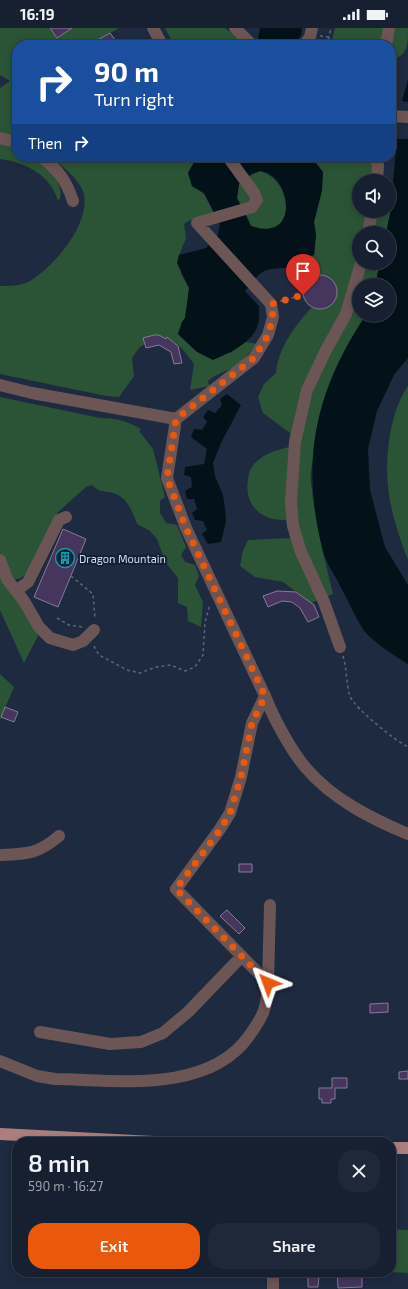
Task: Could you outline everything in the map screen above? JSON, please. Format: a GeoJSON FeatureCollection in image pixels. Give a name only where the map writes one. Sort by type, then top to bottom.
{"type":"FeatureCollection","features":[{"type":"Feature","properties":{"kind":"main road"},"geometry":{"type":"LineString","coordinates":[[0,1134],[58,1137]]}},
{"type":"Feature","properties":{"kind":"main road"},"geometry":{"type":"LineString","coordinates":[[396,1148],[408,1148]]}},
{"type":"Feature","properties":{"kind":"street"},"geometry":{"type":"LineString","coordinates":[[153,28],[159,40]]}},
{"type":"Feature","properties":{"kind":"street"},"geometry":{"type":"LineString","coordinates":[[235,28],[247,40]]}},
{"type":"Feature","properties":{"kind":"street"},"geometry":{"type":"LineString","coordinates":[[308,40],[312,28]]}},
{"type":"Feature","properties":{"kind":"street"},"geometry":{"type":"LineString","coordinates":[[387,40],[389,28]]}},
{"type":"Feature","properties":{"kind":"street"},"geometry":{"type":"LineString","coordinates":[[396,116],[408,117]]}},
{"type":"Feature","properties":{"kind":"street"},"geometry":{"type":"LineString","coordinates":[[0,138],[12,141]]}},
{"type":"Feature","properties":{"kind":"street"},"geometry":{"type":"LineString","coordinates":[[48,162],[59,171],[68,185],[74,201]]}},
{"type":"Feature","properties":{"kind":"street"},"geometry":{"type":"LineString","coordinates":[[232,162],[257,200],[252,207],[198,223],[271,304],[273,317],[268,335],[254,358],[176,419],[167,478],[186,528],[265,696],[272,714],[306,768],[333,792],[373,819],[408,834]]}},
{"type":"Feature","properties":{"kind":"street"},"geometry":{"type":"LineString","coordinates":[[377,162],[377,174]]}},
{"type":"Feature","properties":{"kind":"street"},"geometry":{"type":"LineString","coordinates":[[340,647],[324,602],[301,552],[293,526],[291,502],[295,442],[307,390],[326,350],[346,314],[359,270]]}},
{"type":"Feature","properties":{"kind":"street"},"geometry":{"type":"LineString","coordinates":[[0,385],[32,393],[176,419]]}},
{"type":"Feature","properties":{"kind":"street"},"geometry":{"type":"LineString","coordinates":[[16,591],[28,582],[59,520],[66,517]]}},
{"type":"Feature","properties":{"kind":"street"},"geometry":{"type":"LineString","coordinates":[[0,560],[8,579],[39,627],[50,638],[73,645],[83,642],[94,630]]}},
{"type":"Feature","properties":{"kind":"street"},"geometry":{"type":"LineString","coordinates":[[265,696],[252,723],[241,777],[230,813],[220,830],[176,889],[268,983]]}},
{"type":"Feature","properties":{"kind":"street"},"geometry":{"type":"LineString","coordinates":[[0,855],[31,853],[45,848],[59,836]]}},
{"type":"Feature","properties":{"kind":"street"},"geometry":{"type":"LineString","coordinates":[[0,1061],[37,1076],[55,1079],[170,1079],[187,1076],[205,1070],[226,1059],[243,1046],[267,1006],[270,905]]}},
{"type":"Feature","properties":{"kind":"street"},"geometry":{"type":"LineString","coordinates":[[40,1032],[110,1044],[141,1042],[163,1033],[242,956]]}},
{"type":"Feature","properties":{"kind":"street"},"geometry":{"type":"LineString","coordinates":[[273,1277],[273,1289]]}},
{"type":"Feature","properties":{"kind":"path"},"geometry":{"type":"LineString","coordinates":[[328,40],[331,28]]}},
{"type":"Feature","properties":{"kind":"path"},"geometry":{"type":"LineString","coordinates":[[271,304],[303,295]]}},
{"type":"Feature","properties":{"kind":"path"},"geometry":{"type":"LineString","coordinates":[[71,576],[93,594],[95,616],[94,647],[99,655],[127,670],[140,673],[156,667],[171,665],[185,671],[195,667],[203,655],[205,622],[214,590]]}},
{"type":"Feature","properties":{"kind":"path"},"geometry":{"type":"LineString","coordinates":[[57,618],[69,625],[94,630]]}},
{"type":"Feature","properties":{"kind":"path"},"geometry":{"type":"LineString","coordinates":[[340,647],[346,669],[350,697],[363,714],[408,747]]}},
{"type":"Feature","properties":{"kind":"green space"},"geometry":{"type":"Polygon","coordinates":[[[0,28],[51,29],[57,38],[67,31],[65,28],[119,28],[99,40],[12,40],[12,136],[0,132],[0,88],[10,81],[0,75],[0,28]]]}},
{"type":"Feature","properties":{"kind":"green space"},"geometry":{"type":"Polygon","coordinates":[[[165,28],[225,28],[240,40],[171,40],[165,28]]]}},
{"type":"Feature","properties":{"kind":"green space"},"geometry":{"type":"Polygon","coordinates":[[[335,28],[408,28],[406,49],[396,58],[396,40],[332,40],[335,28]]]}},
{"type":"Feature","properties":{"kind":"green space"},"geometry":{"type":"Polygon","coordinates":[[[0,142],[12,146],[12,162],[0,159],[0,142]]]}},
{"type":"Feature","properties":{"kind":"green space"},"geometry":{"type":"Polygon","coordinates":[[[14,162],[43,162],[55,177],[58,184],[60,196],[58,201],[50,184],[43,177],[36,171],[14,162]]]}},
{"type":"Feature","properties":{"kind":"green space"},"geometry":{"type":"Polygon","coordinates":[[[57,162],[194,162],[188,173],[192,186],[204,194],[214,213],[188,221],[184,224],[186,238],[179,255],[181,274],[189,288],[185,318],[178,334],[196,351],[230,353],[246,342],[257,344],[237,365],[208,381],[209,386],[190,390],[194,364],[184,351],[173,341],[159,336],[152,336],[144,338],[145,344],[139,348],[132,358],[134,376],[119,397],[106,396],[0,374],[0,286],[12,286],[30,281],[50,265],[70,242],[82,216],[85,203],[81,186],[57,162]]]}},
{"type":"Feature","properties":{"kind":"green space"},"geometry":{"type":"Polygon","coordinates":[[[315,162],[374,162],[382,174],[352,174],[352,218],[389,218],[387,226],[352,226],[352,270],[378,270],[377,278],[352,278],[352,322],[362,322],[346,348],[330,382],[315,437],[311,483],[317,525],[333,594],[311,603],[283,582],[255,577],[240,566],[243,551],[248,540],[292,538],[286,520],[269,518],[256,510],[249,497],[248,480],[250,471],[257,461],[266,455],[289,447],[290,433],[263,413],[258,397],[264,384],[276,373],[277,364],[284,346],[299,322],[311,308],[326,307],[334,300],[336,296],[336,287],[329,278],[298,273],[296,262],[314,255],[316,235],[314,222],[323,172],[315,162]]]}},
{"type":"Feature","properties":{"kind":"green space"},"geometry":{"type":"Polygon","coordinates":[[[260,171],[271,177],[280,186],[286,208],[283,218],[277,226],[266,229],[251,226],[246,214],[261,206],[262,197],[248,177],[260,171]]]}},
{"type":"Feature","properties":{"kind":"green space"},"geometry":{"type":"Polygon","coordinates":[[[242,182],[253,201],[241,205],[237,198],[239,184],[242,182]]]}},
{"type":"Feature","properties":{"kind":"green space"},"geometry":{"type":"Polygon","coordinates":[[[408,386],[408,560],[393,514],[387,468],[390,435],[396,409],[404,391],[408,386]]]}},
{"type":"Feature","properties":{"kind":"green space"},"geometry":{"type":"Polygon","coordinates":[[[0,397],[100,418],[121,420],[141,429],[139,431],[153,449],[165,497],[160,501],[160,513],[166,523],[177,525],[186,547],[181,555],[185,562],[195,565],[199,576],[195,585],[203,602],[201,627],[188,621],[187,607],[178,603],[178,578],[166,563],[157,539],[150,531],[137,524],[128,504],[124,499],[115,494],[98,490],[92,485],[86,487],[58,512],[29,570],[18,579],[13,578],[10,575],[0,552],[0,397]]]}},
{"type":"Feature","properties":{"kind":"green space"},"geometry":{"type":"Polygon","coordinates":[[[0,569],[40,632],[24,663],[0,610],[0,569]]]}},
{"type":"Feature","properties":{"kind":"green space"},"geometry":{"type":"Polygon","coordinates":[[[0,674],[14,687],[0,720],[0,674]]]}},
{"type":"Feature","properties":{"kind":"green space"},"geometry":{"type":"Polygon","coordinates":[[[396,1229],[408,1230],[408,1273],[396,1272],[396,1229]]]}},
{"type":"Feature","properties":{"kind":"shaded area"},"geometry":{"type":"Polygon","coordinates":[[[260,28],[302,29],[301,35],[298,40],[260,40],[258,38],[260,28]]]}},
{"type":"Feature","properties":{"kind":"shaded area"},"geometry":{"type":"Polygon","coordinates":[[[408,80],[408,102],[402,101],[408,80]]]}},
{"type":"Feature","properties":{"kind":"shaded area"},"geometry":{"type":"Polygon","coordinates":[[[397,139],[408,139],[408,358],[394,375],[377,411],[368,449],[370,490],[385,547],[408,585],[408,664],[390,653],[366,633],[328,564],[324,555],[316,518],[313,487],[313,457],[317,428],[324,400],[335,371],[349,343],[362,322],[396,322],[396,278],[377,278],[378,270],[396,270],[396,226],[387,226],[389,218],[396,218],[396,174],[394,174],[397,139]]]}},
{"type":"Feature","properties":{"kind":"shaded area"},"geometry":{"type":"Polygon","coordinates":[[[194,162],[315,162],[323,172],[322,191],[314,222],[316,235],[314,255],[296,262],[288,268],[267,270],[255,279],[245,291],[259,306],[259,320],[256,330],[246,342],[213,360],[197,352],[178,334],[185,318],[189,288],[177,263],[179,255],[206,248],[218,235],[220,224],[204,193],[192,186],[188,173],[194,162]],[[260,171],[251,174],[239,184],[237,198],[251,226],[266,229],[276,226],[283,220],[286,210],[286,200],[282,189],[277,180],[268,173],[260,171]]]}},
{"type":"Feature","properties":{"kind":"shaded area"},"geometry":{"type":"Polygon","coordinates":[[[227,394],[241,405],[221,443],[213,463],[215,476],[223,495],[226,522],[221,542],[208,544],[202,534],[207,530],[203,521],[195,520],[192,513],[197,509],[194,499],[187,499],[185,491],[192,487],[191,477],[184,475],[185,467],[204,464],[207,449],[191,437],[194,429],[202,430],[207,422],[203,417],[208,410],[215,413],[222,405],[220,399],[227,394]]]}},
{"type":"Feature","properties":{"kind":"building"},"geometry":{"type":"Polygon","coordinates":[[[50,28],[72,28],[57,38],[50,28]]]}},
{"type":"Feature","properties":{"kind":"building"},"geometry":{"type":"Polygon","coordinates":[[[110,33],[115,40],[98,40],[110,33]]]}},
{"type":"Feature","properties":{"kind":"building"},"geometry":{"type":"Polygon","coordinates":[[[320,275],[332,280],[337,292],[332,304],[320,309],[308,304],[303,292],[308,280],[320,275]]]}},
{"type":"Feature","properties":{"kind":"building"},"geometry":{"type":"Polygon","coordinates":[[[159,335],[166,339],[167,337],[178,346],[182,363],[174,364],[171,352],[159,345],[146,348],[143,338],[159,335]]]}},
{"type":"Feature","properties":{"kind":"building","name":"Dragon Mountain"},"geometry":{"type":"Polygon","coordinates":[[[63,529],[86,539],[58,607],[34,597],[63,529]]]}},
{"type":"Feature","properties":{"kind":"building"},"geometry":{"type":"Polygon","coordinates":[[[277,591],[296,592],[314,605],[319,617],[308,622],[300,608],[292,602],[282,601],[268,607],[263,596],[277,591]]]}},
{"type":"Feature","properties":{"kind":"building"},"geometry":{"type":"Polygon","coordinates":[[[5,707],[18,712],[14,722],[1,717],[5,707]]]}},
{"type":"Feature","properties":{"kind":"building"},"geometry":{"type":"Polygon","coordinates":[[[239,864],[252,864],[252,872],[239,872],[239,864]]]}},
{"type":"Feature","properties":{"kind":"building"},"geometry":{"type":"Polygon","coordinates":[[[227,910],[245,928],[239,934],[220,916],[227,910]]]}},
{"type":"Feature","properties":{"kind":"building"},"geometry":{"type":"Polygon","coordinates":[[[388,1003],[388,1012],[370,1013],[370,1004],[388,1003]]]}},
{"type":"Feature","properties":{"kind":"building"},"geometry":{"type":"Polygon","coordinates":[[[408,1071],[408,1079],[399,1079],[399,1072],[408,1071]]]}},
{"type":"Feature","properties":{"kind":"building"},"geometry":{"type":"Polygon","coordinates":[[[332,1078],[347,1078],[347,1088],[335,1088],[335,1099],[331,1099],[331,1103],[322,1103],[322,1099],[319,1099],[319,1088],[332,1088],[332,1078]]]}},
{"type":"Feature","properties":{"kind":"building"},"geometry":{"type":"Polygon","coordinates":[[[308,1277],[319,1277],[318,1287],[308,1287],[308,1277]]]}},
{"type":"Feature","properties":{"kind":"building"},"geometry":{"type":"Polygon","coordinates":[[[337,1277],[362,1277],[362,1287],[338,1288],[337,1277]]]}},
{"type":"Feature","properties":{"kind":"place","name":"Dragon Mountain"},"geometry":{"type":"Point","coordinates":[65,558]}},
{"type":"Feature","properties":{"kind":"route"},"geometry":{"type":"LineString","coordinates":[[268,983],[176,889],[220,830],[230,813],[241,777],[252,723],[265,696],[186,528],[167,478],[176,419],[254,358],[268,335],[273,317],[271,304],[303,295]]}}]}
